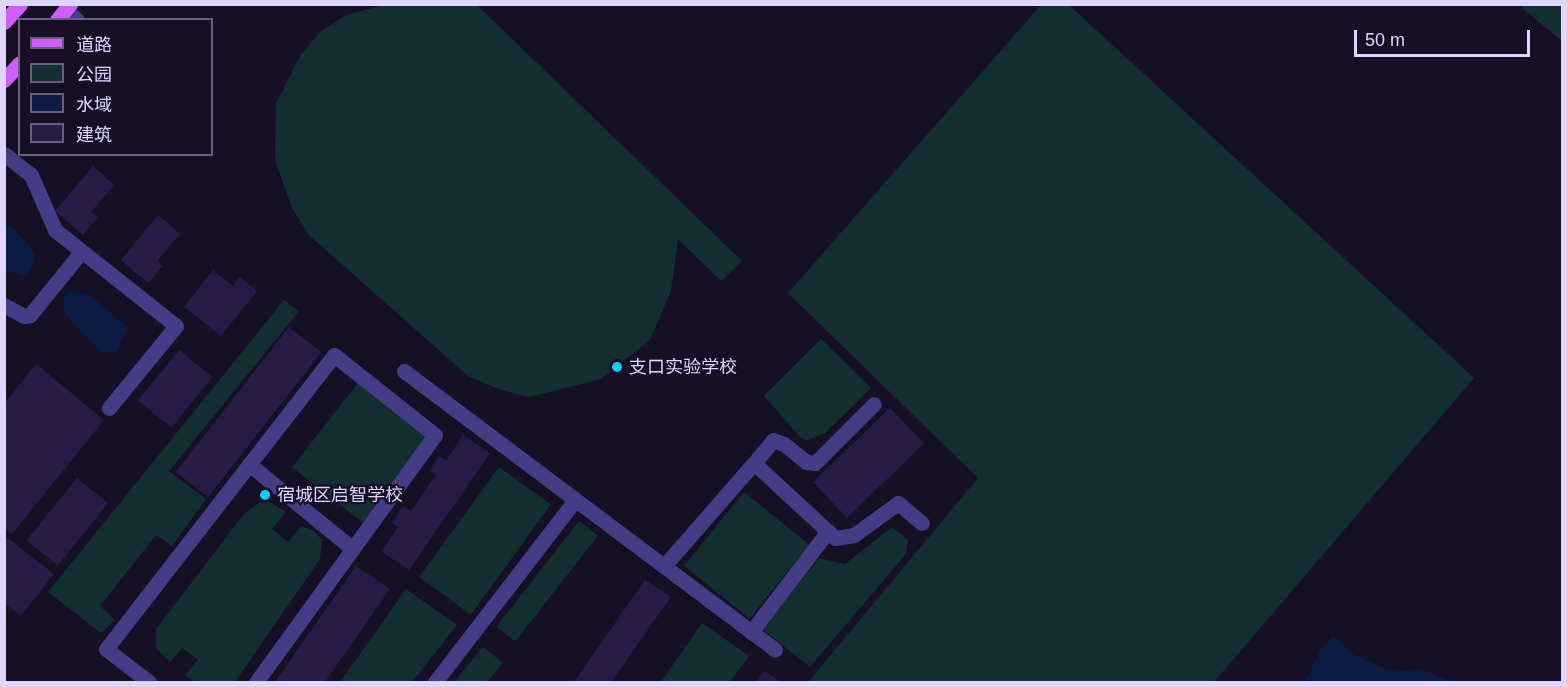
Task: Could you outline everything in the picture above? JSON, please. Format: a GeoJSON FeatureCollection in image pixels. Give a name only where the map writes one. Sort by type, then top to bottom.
{"type":"FeatureCollection","features":[{"type":"Feature","properties":{"kind":"main road"},"geometry":{"type":"LineString","coordinates":[[4,22],[20,4]]}},
{"type":"Feature","properties":{"kind":"main road"},"geometry":{"type":"LineString","coordinates":[[4,80],[18,65]]}},
{"type":"Feature","properties":{"kind":"lane"},"geometry":{"type":"LineString","coordinates":[[4,153],[31,175],[55,230],[176,326],[110,408]]}},
{"type":"Feature","properties":{"kind":"lane"},"geometry":{"type":"LineString","coordinates":[[4,305],[24,316],[30,315],[82,251]]}},
{"type":"Feature","properties":{"kind":"lane"},"geometry":{"type":"LineString","coordinates":[[149,682],[106,649],[334,355],[435,435],[256,682]]}},
{"type":"Feature","properties":{"kind":"lane"},"geometry":{"type":"LineString","coordinates":[[404,371],[775,650]]}},
{"type":"Feature","properties":{"kind":"lane"},"geometry":{"type":"LineString","coordinates":[[664,566],[773,440],[784,444],[806,462],[815,463],[874,404]]}},
{"type":"Feature","properties":{"kind":"lane"},"geometry":{"type":"LineString","coordinates":[[754,463],[835,538],[854,535],[898,503],[922,523]]}},
{"type":"Feature","properties":{"kind":"lane"},"geometry":{"type":"LineString","coordinates":[[249,464],[353,549]]}},
{"type":"Feature","properties":{"kind":"lane"},"geometry":{"type":"LineString","coordinates":[[435,682],[575,500]]}},
{"type":"Feature","properties":{"kind":"lane"},"geometry":{"type":"LineString","coordinates":[[751,632],[828,531]]}},
{"type":"Feature","properties":{"kind":"green space"},"geometry":{"type":"Polygon","coordinates":[[[384,5],[477,5],[742,261],[721,281],[678,239],[671,291],[650,340],[601,379],[529,397],[501,390],[468,376],[309,235],[292,208],[275,160],[276,104],[300,56],[320,32],[346,15],[384,5]]]}},
{"type":"Feature","properties":{"kind":"green space"},"geometry":{"type":"Polygon","coordinates":[[[1041,5],[1069,5],[1474,378],[1214,682],[808,682],[978,478],[788,293],[1041,5]]]}},
{"type":"Feature","properties":{"kind":"green space"},"geometry":{"type":"Polygon","coordinates":[[[1524,5],[1562,5],[1562,41],[1522,8],[1524,5]]]}},
{"type":"Feature","properties":{"kind":"green space"},"geometry":{"type":"Polygon","coordinates":[[[284,300],[299,311],[169,471],[206,499],[172,546],[156,535],[100,606],[115,620],[101,633],[48,592],[284,300]]]}},
{"type":"Feature","properties":{"kind":"green space"},"geometry":{"type":"Polygon","coordinates":[[[821,339],[871,388],[825,433],[808,440],[800,437],[764,396],[821,339]]]}},
{"type":"Feature","properties":{"kind":"green space"},"geometry":{"type":"Polygon","coordinates":[[[358,383],[429,438],[363,523],[292,467],[358,383]]]}},
{"type":"Feature","properties":{"kind":"green space"},"geometry":{"type":"Polygon","coordinates":[[[499,467],[551,505],[471,615],[419,577],[499,467]]]}},
{"type":"Feature","properties":{"kind":"green space"},"geometry":{"type":"Polygon","coordinates":[[[744,492],[809,545],[749,619],[684,566],[744,492]]]}},
{"type":"Feature","properties":{"kind":"green space"},"geometry":{"type":"Polygon","coordinates":[[[265,499],[286,512],[272,529],[288,542],[302,526],[314,531],[322,540],[320,559],[235,682],[195,682],[185,675],[198,660],[182,648],[170,662],[156,648],[156,629],[244,514],[265,499]]]}},
{"type":"Feature","properties":{"kind":"green space"},"geometry":{"type":"Polygon","coordinates":[[[579,521],[598,536],[515,641],[497,627],[579,521]]]}},
{"type":"Feature","properties":{"kind":"green space"},"geometry":{"type":"Polygon","coordinates":[[[892,527],[908,540],[906,554],[810,667],[762,629],[819,558],[845,564],[892,527]]]}},
{"type":"Feature","properties":{"kind":"green space"},"geometry":{"type":"Polygon","coordinates":[[[406,589],[457,625],[412,682],[340,682],[406,589]]]}},
{"type":"Feature","properties":{"kind":"green space"},"geometry":{"type":"Polygon","coordinates":[[[702,623],[749,656],[730,682],[661,682],[702,623]]]}},
{"type":"Feature","properties":{"kind":"green space"},"geometry":{"type":"Polygon","coordinates":[[[483,647],[503,663],[487,682],[454,682],[483,647]]]}},
{"type":"Feature","properties":{"kind":"water"},"geometry":{"type":"Polygon","coordinates":[[[5,225],[13,228],[33,250],[36,259],[26,277],[5,270],[5,225]]]}},
{"type":"Feature","properties":{"kind":"water"},"geometry":{"type":"Polygon","coordinates":[[[69,291],[90,295],[127,327],[116,353],[101,351],[65,314],[63,300],[69,291]]]}},
{"type":"Feature","properties":{"kind":"water"},"geometry":{"type":"Polygon","coordinates":[[[1333,636],[1354,655],[1387,669],[1406,671],[1419,668],[1451,682],[1305,682],[1322,647],[1333,636]]]}},
{"type":"Feature","properties":{"kind":"building"},"geometry":{"type":"Polygon","coordinates":[[[93,166],[114,185],[91,212],[98,217],[83,235],[55,211],[93,166]]]}},
{"type":"Feature","properties":{"kind":"building"},"geometry":{"type":"Polygon","coordinates":[[[158,215],[180,234],[157,261],[163,266],[148,283],[121,260],[158,215]]]}},
{"type":"Feature","properties":{"kind":"building"},"geometry":{"type":"Polygon","coordinates":[[[213,270],[233,286],[239,277],[257,291],[221,336],[184,307],[213,270]]]}},
{"type":"Feature","properties":{"kind":"building"},"geometry":{"type":"Polygon","coordinates":[[[289,327],[321,352],[208,497],[176,472],[289,327]]]}},
{"type":"Feature","properties":{"kind":"building"},"geometry":{"type":"Polygon","coordinates":[[[179,350],[212,377],[172,428],[138,401],[179,350]]]}},
{"type":"Feature","properties":{"kind":"building"},"geometry":{"type":"Polygon","coordinates":[[[36,364],[104,420],[12,534],[4,529],[4,404],[36,364]]]}},
{"type":"Feature","properties":{"kind":"building"},"geometry":{"type":"Polygon","coordinates":[[[890,408],[924,443],[847,518],[813,482],[890,408]]]}},
{"type":"Feature","properties":{"kind":"building"},"geometry":{"type":"Polygon","coordinates":[[[463,435],[490,453],[409,570],[381,551],[398,527],[392,523],[403,506],[411,511],[436,475],[429,471],[439,456],[446,461],[463,435]]]}},
{"type":"Feature","properties":{"kind":"building"},"geometry":{"type":"Polygon","coordinates":[[[77,478],[108,503],[58,565],[27,540],[77,478]]]}},
{"type":"Feature","properties":{"kind":"building"},"geometry":{"type":"Polygon","coordinates":[[[4,535],[54,574],[21,616],[4,603],[4,535]]]}},
{"type":"Feature","properties":{"kind":"building"},"geometry":{"type":"Polygon","coordinates":[[[356,566],[390,589],[325,682],[275,682],[356,566]]]}},
{"type":"Feature","properties":{"kind":"building"},"geometry":{"type":"Polygon","coordinates":[[[645,580],[671,597],[611,682],[574,682],[645,580]]]}},
{"type":"Feature","properties":{"kind":"building"},"geometry":{"type":"Polygon","coordinates":[[[764,671],[781,682],[757,682],[764,671]]]}},
{"type":"Feature","properties":{"kind":"place","name":"支口实验学校"},"geometry":{"type":"Point","coordinates":[617,367]}},
{"type":"Feature","properties":{"kind":"place","name":"宿城区启智学校"},"geometry":{"type":"Point","coordinates":[265,495]}}]}
